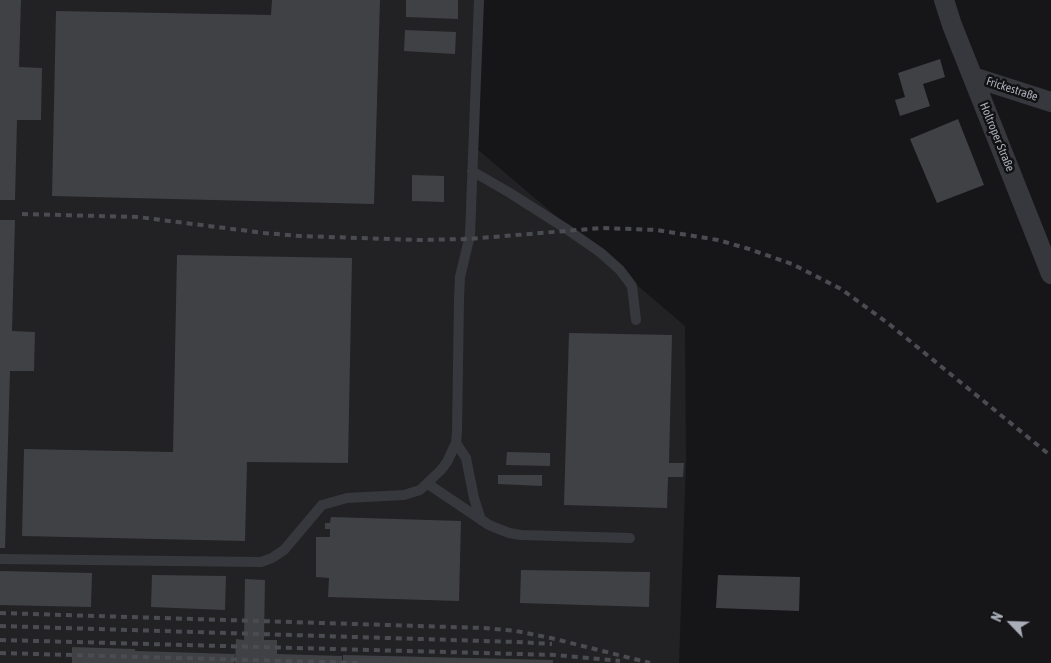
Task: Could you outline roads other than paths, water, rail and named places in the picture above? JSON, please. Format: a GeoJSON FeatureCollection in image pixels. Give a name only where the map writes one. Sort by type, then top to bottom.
{"type":"FeatureCollection","features":[{"type":"Feature","properties":{"kind":"street","name":"Holtroper Straße"},"geometry":{"type":"LineString","coordinates":[[944,0],[952,25],[1051,274]]}},
{"type":"Feature","properties":{"kind":"street","name":"Frickestraße"},"geometry":{"type":"LineString","coordinates":[[973,77],[1051,102]]}},
{"type":"Feature","properties":{"kind":"lane"},"geometry":{"type":"LineString","coordinates":[[0,559],[262,562],[284,550],[322,505],[346,498],[404,495],[420,490],[448,462],[456,443],[460,284],[462,265],[470,235],[479,0]]}},
{"type":"Feature","properties":{"kind":"lane"},"geometry":{"type":"LineString","coordinates":[[472,171],[510,192],[568,230],[620,270],[632,286],[636,320]]}},
{"type":"Feature","properties":{"kind":"lane"},"geometry":{"type":"LineString","coordinates":[[456,443],[466,458],[474,498],[481,520]]}},
{"type":"Feature","properties":{"kind":"lane"},"geometry":{"type":"LineString","coordinates":[[428,484],[481,520],[498,529],[521,535],[630,538]]}},
{"type":"Feature","properties":{"kind":"railway"},"geometry":{"type":"LineString","coordinates":[[22,214],[138,217],[300,236],[417,240],[469,239],[601,228],[657,230],[718,240],[792,264],[841,289],[889,324],[1051,456]]}},
{"type":"Feature","properties":{"kind":"railway"},"geometry":{"type":"LineString","coordinates":[[0,613],[484,628],[516,631],[551,638],[650,663]]}},
{"type":"Feature","properties":{"kind":"railway"},"geometry":{"type":"LineString","coordinates":[[0,626],[552,644]]}},
{"type":"Feature","properties":{"kind":"railway"},"geometry":{"type":"LineString","coordinates":[[0,640],[556,655],[620,661]]}},
{"type":"Feature","properties":{"kind":"railway"},"geometry":{"type":"LineString","coordinates":[[0,653],[359,663]]}}]}
